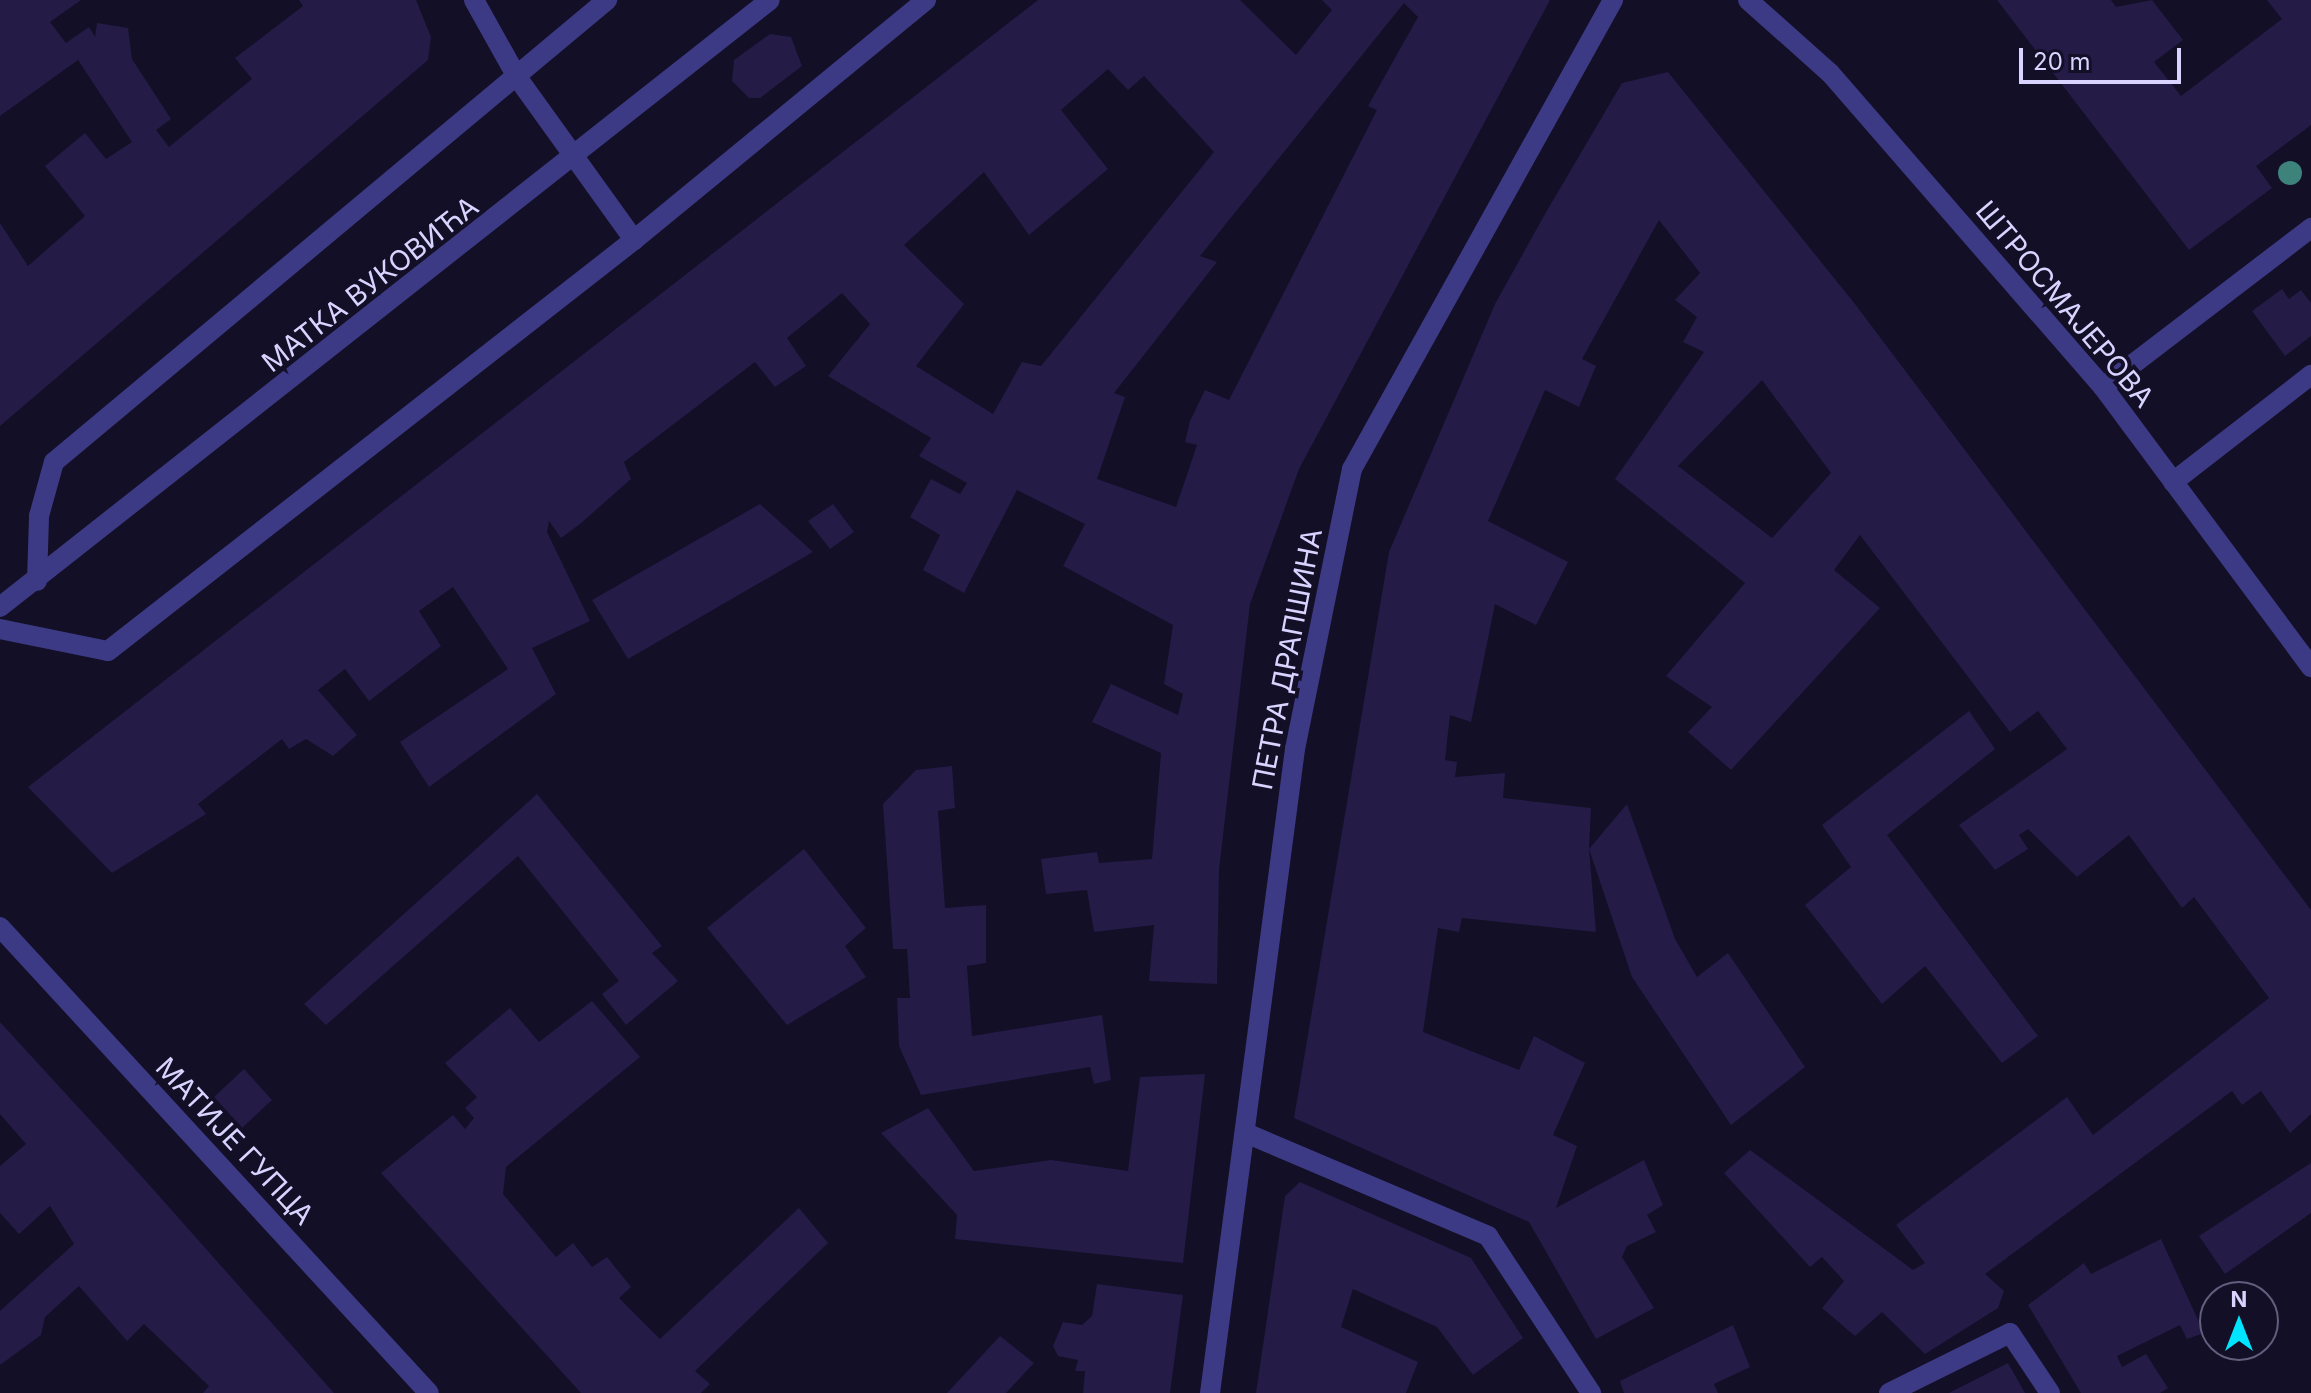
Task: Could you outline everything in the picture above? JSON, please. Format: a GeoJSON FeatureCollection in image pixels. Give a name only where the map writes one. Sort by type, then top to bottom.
{"type":"FeatureCollection","features":[{"type":"Feature","properties":{"kind":"street"},"geometry":{"type":"LineString","coordinates":[[474,0],[517,77],[634,240]]}},
{"type":"Feature","properties":{"kind":"street"},"geometry":{"type":"LineString","coordinates":[[37,581],[39,516],[54,462],[607,0]]}},
{"type":"Feature","properties":{"kind":"street","name":"МАТКА ВУКОВИЋА"},"geometry":{"type":"LineString","coordinates":[[0,607],[575,158],[770,0]]}},
{"type":"Feature","properties":{"kind":"street"},"geometry":{"type":"LineString","coordinates":[[0,629],[108,651],[634,240],[926,0]]}},
{"type":"Feature","properties":{"kind":"street","name":"ПЕТРА ДРАПШИНА"},"geometry":{"type":"LineString","coordinates":[[1210,1393],[1248,1134],[1295,749],[1352,469],[1613,0]]}},
{"type":"Feature","properties":{"kind":"street","name":"ШТРОСМАЈЕРОВА"},"geometry":{"type":"LineString","coordinates":[[1748,0],[1830,73],[2103,387],[2311,667]]}},
{"type":"Feature","properties":{"kind":"street"},"geometry":{"type":"LineString","coordinates":[[2103,387],[2311,228]]}},
{"type":"Feature","properties":{"kind":"street"},"geometry":{"type":"LineString","coordinates":[[2173,482],[2311,375]]}},
{"type":"Feature","properties":{"kind":"street","name":"МАТИЈЕ ГУПЦА"},"geometry":{"type":"LineString","coordinates":[[0,927],[429,1393]]}},
{"type":"Feature","properties":{"kind":"street"},"geometry":{"type":"LineString","coordinates":[[1248,1134],[1488,1236],[1591,1393]]}},
{"type":"Feature","properties":{"kind":"street"},"geometry":{"type":"LineString","coordinates":[[1889,1393],[2010,1333],[2050,1393]]}},
{"type":"Feature","properties":{"kind":"building"},"geometry":{"type":"Polygon","coordinates":[[[0,0],[81,0],[50,22],[66,43],[89,27],[95,37],[97,23],[128,28],[132,59],[171,119],[156,130],[169,147],[252,79],[235,58],[303,6],[299,0],[416,0],[431,37],[428,60],[0,426],[0,223],[28,266],[85,216],[45,166],[85,133],[106,159],[132,142],[78,60],[0,116],[0,0]]]}},
{"type":"Feature","properties":{"kind":"building"},"geometry":{"type":"Polygon","coordinates":[[[1038,0],[1240,0],[1296,55],[1332,10],[1322,0],[1550,0],[1299,469],[1250,604],[1219,870],[1217,984],[1149,981],[1154,925],[1094,932],[1087,890],[1046,894],[1041,859],[1097,852],[1099,863],[1152,859],[1161,753],[1092,722],[1111,684],[1178,715],[1183,694],[1164,684],[1173,625],[1063,566],[1085,524],[1017,490],[964,593],[923,570],[940,535],[910,517],[931,479],[960,494],[967,483],[919,456],[931,438],[828,376],[870,324],[842,293],[787,338],[806,366],[775,387],[755,362],[624,462],[631,479],[580,524],[561,538],[549,521],[547,532],[590,621],[532,648],[556,694],[429,787],[400,742],[508,669],[453,587],[419,611],[441,646],[369,701],[345,669],[318,690],[357,735],[333,756],[306,739],[289,749],[282,739],[198,804],[206,814],[112,873],[28,787],[1038,0]],[[1404,3],[1200,256],[1217,262],[1114,393],[1125,397],[1097,479],[1176,507],[1197,445],[1185,442],[1190,421],[1205,390],[1229,400],[1377,110],[1368,106],[1418,17],[1404,3]],[[1108,69],[1061,110],[1108,169],[1029,235],[984,172],[904,245],[964,304],[916,366],[993,414],[1022,362],[1041,366],[1214,152],[1144,76],[1128,90],[1108,69]]]}},
{"type":"Feature","properties":{"kind":"building"},"geometry":{"type":"Polygon","coordinates":[[[1997,0],[2111,0],[2116,7],[2152,0],[2183,40],[2154,62],[2181,96],[2282,19],[2267,0],[2311,0],[2311,125],[2256,166],[2272,188],[2189,250],[1997,0]]]}},
{"type":"Feature","properties":{"kind":"building"},"geometry":{"type":"Polygon","coordinates":[[[770,34],[791,37],[802,66],[760,98],[749,98],[732,81],[734,60],[770,34]]]}},
{"type":"Feature","properties":{"kind":"building"},"geometry":{"type":"Polygon","coordinates":[[[1668,72],[1855,304],[2311,910],[2311,1114],[2290,1133],[2261,1091],[2242,1105],[2232,1091],[1985,1274],[2004,1291],[1998,1308],[1925,1354],[1882,1312],[1855,1336],[1822,1308],[1844,1281],[1822,1257],[1810,1267],[1724,1173],[1750,1150],[1913,1270],[1925,1263],[1896,1225],[2067,1097],[2093,1135],[2269,998],[2194,897],[2182,908],[2129,835],[2077,877],[2028,829],[2019,835],[2028,849],[1995,870],[1959,825],[2067,749],[2038,711],[2010,732],[1860,535],[1834,570],[1880,608],[1731,770],[1688,732],[1712,707],[1666,676],[1745,583],[1615,479],[1704,352],[1683,342],[1697,317],[1675,300],[1700,273],[1659,220],[1582,359],[1596,366],[1579,407],[1545,390],[1488,521],[1568,562],[1536,625],[1495,604],[1471,722],[1450,715],[1445,760],[1457,762],[1455,777],[1505,773],[1503,798],[1591,808],[1589,849],[1596,932],[1462,918],[1459,932],[1438,928],[1423,1032],[1519,1070],[1534,1036],[1585,1063],[1553,1135],[1577,1146],[1556,1208],[1644,1160],[1663,1205],[1647,1215],[1656,1232],[1627,1246],[1622,1257],[1654,1308],[1596,1339],[1529,1222],[1294,1118],[1389,552],[1495,304],[1545,214],[1622,83],[1668,72]],[[1762,380],[1678,466],[1772,538],[1831,473],[1762,380]]]}},
{"type":"Feature","properties":{"kind":"building"},"geometry":{"type":"Polygon","coordinates":[[[2282,289],[2289,299],[2301,290],[2311,303],[2311,336],[2285,356],[2252,311],[2282,289]]]}},
{"type":"Feature","properties":{"kind":"building"},"geometry":{"type":"Polygon","coordinates":[[[760,504],[813,552],[628,659],[592,600],[760,504]]]}},
{"type":"Feature","properties":{"kind":"building"},"geometry":{"type":"Polygon","coordinates":[[[833,504],[854,532],[830,549],[808,521],[833,504]]]}},
{"type":"Feature","properties":{"kind":"building"},"geometry":{"type":"Polygon","coordinates":[[[1969,711],[1995,749],[1887,835],[2038,1036],[2002,1063],[1925,966],[1882,1004],[1805,905],[1851,867],[1822,825],[1969,711]]]}},
{"type":"Feature","properties":{"kind":"building"},"geometry":{"type":"Polygon","coordinates":[[[952,766],[955,808],[938,811],[945,908],[986,905],[986,963],[967,966],[972,1036],[1102,1015],[1111,1080],[1094,1084],[1090,1067],[921,1095],[899,1046],[897,998],[910,998],[907,949],[893,949],[883,804],[916,770],[952,766]]]}},
{"type":"Feature","properties":{"kind":"building"},"geometry":{"type":"Polygon","coordinates":[[[537,794],[662,946],[652,953],[678,981],[626,1025],[602,994],[619,981],[518,856],[326,1025],[304,1004],[537,794]]]}},
{"type":"Feature","properties":{"kind":"building"},"geometry":{"type":"Polygon","coordinates":[[[1627,804],[1675,939],[1697,977],[1728,953],[1805,1067],[1731,1125],[1632,977],[1589,849],[1627,804]]]}},
{"type":"Feature","properties":{"kind":"building"},"geometry":{"type":"Polygon","coordinates":[[[804,849],[866,928],[845,946],[866,977],[787,1025],[707,928],[804,849]]]}},
{"type":"Feature","properties":{"kind":"building"},"geometry":{"type":"Polygon","coordinates":[[[592,1001],[640,1057],[506,1167],[503,1194],[556,1257],[573,1243],[592,1267],[607,1257],[631,1287],[619,1298],[660,1339],[799,1208],[828,1243],[695,1371],[710,1384],[701,1393],[581,1393],[381,1173],[453,1115],[465,1129],[474,1118],[465,1108],[477,1097],[445,1063],[510,1008],[539,1042],[592,1001]]]}},
{"type":"Feature","properties":{"kind":"building"},"geometry":{"type":"Polygon","coordinates":[[[0,1022],[334,1393],[203,1393],[209,1386],[144,1324],[127,1341],[79,1286],[45,1317],[41,1335],[0,1365],[0,1311],[74,1244],[50,1206],[19,1234],[0,1213],[0,1166],[26,1144],[0,1114],[0,1022]]]}},
{"type":"Feature","properties":{"kind":"building"},"geometry":{"type":"Polygon","coordinates":[[[244,1069],[272,1100],[242,1128],[214,1097],[244,1069]]]}},
{"type":"Feature","properties":{"kind":"building"},"geometry":{"type":"Polygon","coordinates":[[[1205,1074],[1183,1263],[955,1239],[957,1215],[881,1133],[928,1108],[974,1171],[1051,1160],[1128,1171],[1140,1077],[1205,1074]]]}},
{"type":"Feature","properties":{"kind":"building"},"geometry":{"type":"Polygon","coordinates":[[[2311,1163],[2311,1213],[2225,1274],[2199,1236],[2311,1163]]]}},
{"type":"Feature","properties":{"kind":"building"},"geometry":{"type":"Polygon","coordinates":[[[1300,1182],[1471,1258],[1523,1338],[1473,1375],[1437,1327],[1353,1289],[1341,1327],[1418,1362],[1406,1393],[1256,1393],[1285,1196],[1300,1182]]]}},
{"type":"Feature","properties":{"kind":"building"},"geometry":{"type":"Polygon","coordinates":[[[2161,1239],[2199,1322],[2199,1335],[2187,1339],[2180,1325],[2117,1356],[2122,1367],[2146,1354],[2168,1388],[2160,1393],[2081,1393],[2028,1305],[2084,1263],[2091,1274],[2161,1239]]]}},
{"type":"Feature","properties":{"kind":"building"},"geometry":{"type":"Polygon","coordinates":[[[1097,1284],[1183,1295],[1170,1393],[1083,1393],[1085,1371],[1075,1371],[1078,1360],[1058,1356],[1053,1346],[1063,1322],[1082,1325],[1092,1316],[1097,1284]]]}},
{"type":"Feature","properties":{"kind":"building"},"geometry":{"type":"Polygon","coordinates":[[[1733,1325],[1750,1367],[1714,1384],[1718,1393],[1624,1393],[1620,1381],[1733,1325]]]}},
{"type":"Feature","properties":{"kind":"building"},"geometry":{"type":"Polygon","coordinates":[[[1000,1336],[1034,1363],[1006,1393],[947,1393],[1000,1336]]]}},
{"type":"Feature","properties":{"kind":"building"},"geometry":{"type":"Polygon","coordinates":[[[2008,1363],[2025,1393],[1949,1393],[2008,1363]]]}}]}
